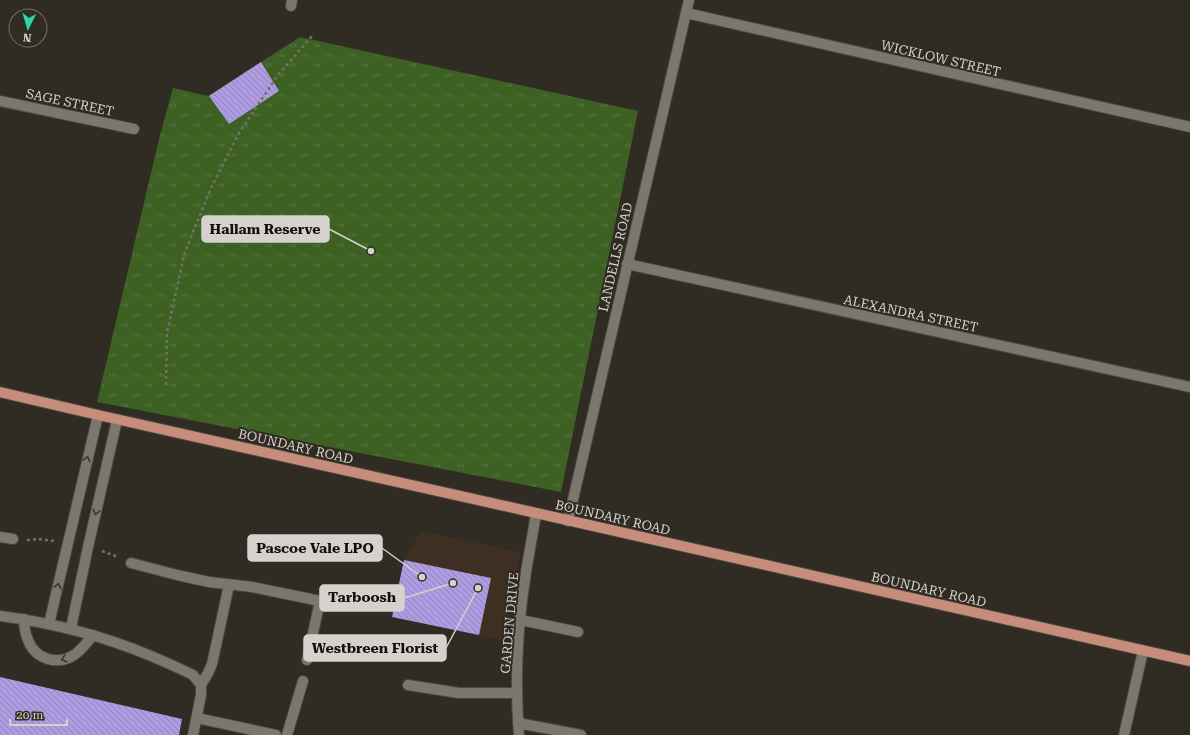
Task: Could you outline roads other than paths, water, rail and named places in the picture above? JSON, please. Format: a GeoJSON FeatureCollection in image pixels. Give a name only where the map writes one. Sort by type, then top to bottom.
{"type":"FeatureCollection","features":[{"type":"Feature","properties":{"kind":"main road","name":"BOUNDARY ROAD"},"geometry":{"type":"LineString","coordinates":[[0,392],[117,420],[1190,661]]}},
{"type":"Feature","properties":{"kind":"main road","name":"BOUNDARY ROAD"},"geometry":{"type":"LineString","coordinates":[[0,395],[30,400]]}},
{"type":"Feature","properties":{"kind":"street","name":"LANDELLS ROAD"},"geometry":{"type":"LineString","coordinates":[[568,521],[689,0]]}},
{"type":"Feature","properties":{"kind":"street","name":"WICKLOW STREET"},"geometry":{"type":"LineString","coordinates":[[686,13],[1190,128]]}},
{"type":"Feature","properties":{"kind":"street","name":"SAGE STREET"},"geometry":{"type":"LineString","coordinates":[[0,101],[134,130]]}},
{"type":"Feature","properties":{"kind":"street","name":"ALEXANDRA STREET"},"geometry":{"type":"LineString","coordinates":[[627,264],[1190,387]]}},
{"type":"Feature","properties":{"kind":"street"},"geometry":{"type":"LineString","coordinates":[[49,624],[98,415]]}},
{"type":"Feature","properties":{"kind":"street"},"geometry":{"type":"LineString","coordinates":[[71,628],[117,420]]}},
{"type":"Feature","properties":{"kind":"street","name":"GARDEN DRIVE"},"geometry":{"type":"LineString","coordinates":[[519,735],[517,694],[520,620],[536,513]]}},
{"type":"Feature","properties":{"kind":"street"},"geometry":{"type":"LineString","coordinates":[[0,537],[13,539]]}},
{"type":"Feature","properties":{"kind":"street"},"geometry":{"type":"LineString","coordinates":[[131,563],[176,575],[229,585],[252,587],[320,601],[307,660]]}},
{"type":"Feature","properties":{"kind":"street"},"geometry":{"type":"LineString","coordinates":[[201,685],[212,664],[229,585]]}},
{"type":"Feature","properties":{"kind":"street"},"geometry":{"type":"LineString","coordinates":[[0,616],[71,628],[119,642],[187,672],[201,685],[202,695],[194,735]]}},
{"type":"Feature","properties":{"kind":"street"},"geometry":{"type":"LineString","coordinates":[[24,619],[25,631],[33,650],[48,660],[56,661],[66,659],[74,655],[83,648],[92,635]]}},
{"type":"Feature","properties":{"kind":"street"},"geometry":{"type":"LineString","coordinates":[[520,620],[578,632]]}},
{"type":"Feature","properties":{"kind":"street"},"geometry":{"type":"LineString","coordinates":[[1124,735],[1143,651]]}},
{"type":"Feature","properties":{"kind":"street"},"geometry":{"type":"LineString","coordinates":[[287,735],[303,681]]}},
{"type":"Feature","properties":{"kind":"street"},"geometry":{"type":"LineString","coordinates":[[408,685],[459,693],[517,694]]}},
{"type":"Feature","properties":{"kind":"street"},"geometry":{"type":"LineString","coordinates":[[197,718],[276,735]]}},
{"type":"Feature","properties":{"kind":"street"},"geometry":{"type":"LineString","coordinates":[[518,723],[581,735]]}},
{"type":"Feature","properties":{"kind":"place","name":"Hallam Reserve"},"geometry":{"type":"Point","coordinates":[371,251]}},
{"type":"Feature","properties":{"kind":"place","name":"Pascoe Vale LPO"},"geometry":{"type":"Point","coordinates":[422,577]}},
{"type":"Feature","properties":{"kind":"place","name":"Tarboosh"},"geometry":{"type":"Point","coordinates":[453,583]}},
{"type":"Feature","properties":{"kind":"place","name":"Westbreen Florist"},"geometry":{"type":"Point","coordinates":[478,588]}}]}
